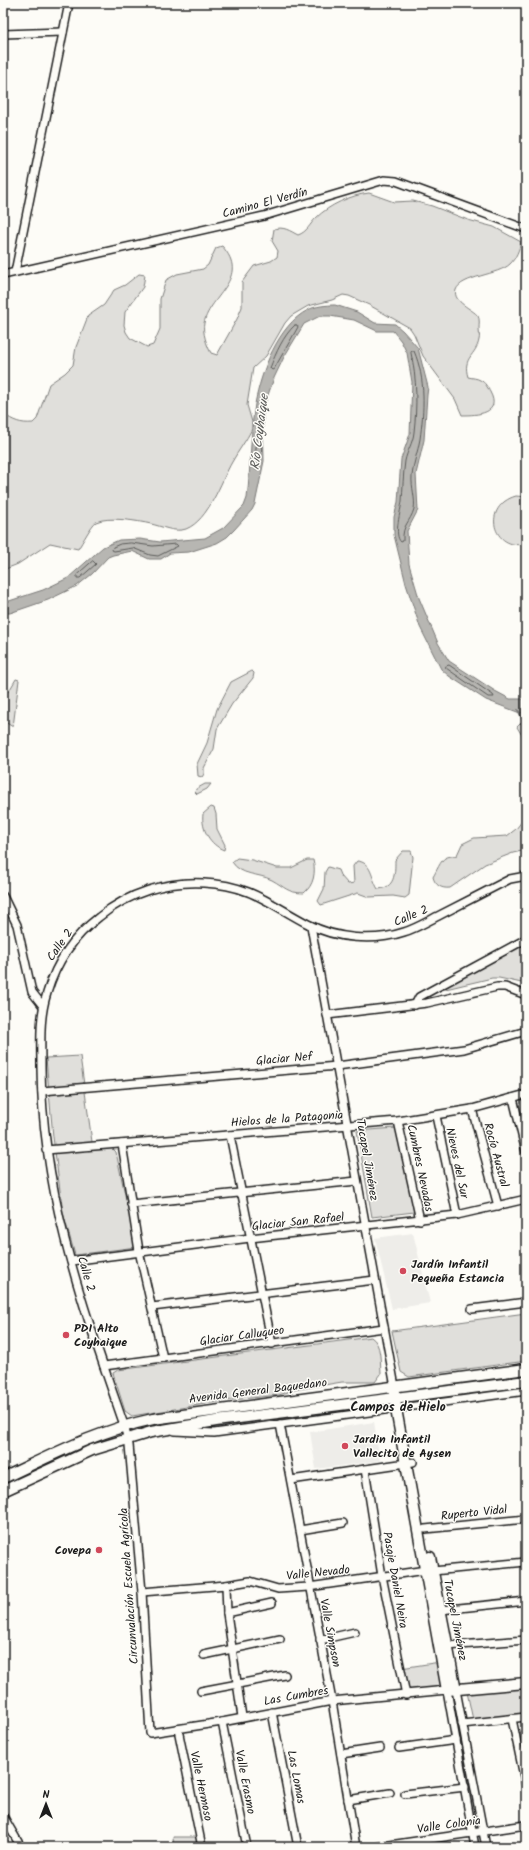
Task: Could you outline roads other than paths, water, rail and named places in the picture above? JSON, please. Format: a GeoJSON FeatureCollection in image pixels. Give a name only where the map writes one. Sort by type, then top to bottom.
{"type":"FeatureCollection","features":[{"type":"Feature","properties":{"kind":"main road","name":"Avenida General Baquedano"},"geometry":{"type":"LineString","coordinates":[[3,1478],[98,1434],[124,1425],[192,1413],[526,1369]]}},
{"type":"Feature","properties":{"kind":"main road","name":"Avenida General Baquedano"},"geometry":{"type":"LineString","coordinates":[[3,1491],[92,1450],[152,1432],[216,1421],[526,1381]]}},
{"type":"Feature","properties":{"kind":"main road","name":"Tucapel Jiménez"},"geometry":{"type":"LineString","coordinates":[[395,1387],[396,1398],[425,1529],[429,1571],[440,1610],[447,1646],[452,1690]]}},
{"type":"Feature","properties":{"kind":"main road","name":"Tucapel Jiménez"},"geometry":{"type":"LineString","coordinates":[[410,1462],[452,1690]]}},
{"type":"Feature","properties":{"kind":"main road"},"geometry":{"type":"LineString","coordinates":[[452,1690],[526,1683]]}},
{"type":"Feature","properties":{"kind":"street"},"geometry":{"type":"LineString","coordinates":[[15,272],[69,3]]}},
{"type":"Feature","properties":{"kind":"street"},"geometry":{"type":"LineString","coordinates":[[3,34],[63,32]]}},
{"type":"Feature","properties":{"kind":"street","name":"Camino El Verdín"},"geometry":{"type":"LineString","coordinates":[[3,275],[264,216],[384,180],[396,181],[526,229]]}},
{"type":"Feature","properties":{"kind":"street","name":"Calle 2"},"geometry":{"type":"LineString","coordinates":[[128,1438],[89,1322],[71,1260],[57,1210],[46,1150],[40,1031],[43,1006],[50,982],[62,959],[85,929],[115,905],[151,889],[190,883],[229,886],[267,899],[311,926],[350,937],[371,938],[406,932],[510,879],[526,876]]}},
{"type":"Feature","properties":{"kind":"street"},"geometry":{"type":"LineString","coordinates":[[3,896],[20,936],[32,992],[43,1006]]}},
{"type":"Feature","properties":{"kind":"street","name":"Tucapel Jiménez"},"geometry":{"type":"LineString","coordinates":[[311,926],[395,1387]]}},
{"type":"Feature","properties":{"kind":"street"},"geometry":{"type":"LineString","coordinates":[[415,1005],[419,997],[526,939]]}},
{"type":"Feature","properties":{"kind":"street"},"geometry":{"type":"LineString","coordinates":[[327,1015],[415,1005],[454,998],[497,987],[505,987],[526,995]]}},
{"type":"Feature","properties":{"kind":"street","name":"Glaciar Nef"},"geometry":{"type":"LineString","coordinates":[[42,1092],[337,1066],[464,1049],[526,1031]]}},
{"type":"Feature","properties":{"kind":"street","name":"Hielos de la Patagonia"},"geometry":{"type":"LineString","coordinates":[[46,1150],[398,1121],[472,1109],[526,1094]]}},
{"type":"Feature","properties":{"kind":"street"},"geometry":{"type":"LineString","coordinates":[[513,1098],[526,1152]]}},
{"type":"Feature","properties":{"kind":"street","name":"Rocío Austral"},"geometry":{"type":"LineString","coordinates":[[472,1109],[498,1206]]}},
{"type":"Feature","properties":{"kind":"street","name":"Nieves del Sur"},"geometry":{"type":"LineString","coordinates":[[436,1116],[457,1215]]}},
{"type":"Feature","properties":{"kind":"street","name":"Cumbres Nevadas"},"geometry":{"type":"LineString","coordinates":[[398,1121],[420,1220]]}},
{"type":"Feature","properties":{"kind":"street"},"geometry":{"type":"LineString","coordinates":[[230,1135],[272,1344]]}},
{"type":"Feature","properties":{"kind":"street"},"geometry":{"type":"LineString","coordinates":[[122,1144],[140,1252],[163,1358]]}},
{"type":"Feature","properties":{"kind":"street"},"geometry":{"type":"LineString","coordinates":[[131,1204],[357,1181]]}},
{"type":"Feature","properties":{"kind":"street","name":"Glaciar San Rafael"},"geometry":{"type":"LineString","coordinates":[[71,1260],[250,1238],[420,1220],[457,1215],[526,1199]]}},
{"type":"Feature","properties":{"kind":"street"},"geometry":{"type":"LineString","coordinates":[[152,1307],[375,1280]]}},
{"type":"Feature","properties":{"kind":"street"},"geometry":{"type":"LineString","coordinates":[[472,1309],[526,1302]]}},
{"type":"Feature","properties":{"kind":"street","name":"Glaciar Calluqueo"},"geometry":{"type":"LineString","coordinates":[[104,1366],[384,1328]]}},
{"type":"Feature","properties":{"kind":"street","name":"Avenida General Baquedano"},"geometry":{"type":"LineString","coordinates":[[152,1432],[179,1431],[214,1433],[526,1391]]}},
{"type":"Feature","properties":{"kind":"street","name":"Valle Simpson"},"geometry":{"type":"LineString","coordinates":[[280,1424],[309,1587],[332,1701],[356,1847]]}},
{"type":"Feature","properties":{"kind":"street","name":"Circunvalación Escuela Agrícola"},"geometry":{"type":"LineString","coordinates":[[128,1438],[142,1592],[150,1733]]}},
{"type":"Feature","properties":{"kind":"street"},"geometry":{"type":"LineString","coordinates":[[291,1480],[410,1462]]}},
{"type":"Feature","properties":{"kind":"street","name":"Pasaje Daniel Neira"},"geometry":{"type":"LineString","coordinates":[[365,1469],[382,1576],[406,1695]]}},
{"type":"Feature","properties":{"kind":"street","name":"Ruperto Vidal"},"geometry":{"type":"LineString","coordinates":[[425,1529],[526,1519]]}},
{"type":"Feature","properties":{"kind":"street"},"geometry":{"type":"LineString","coordinates":[[300,1530],[343,1523]]}},
{"type":"Feature","properties":{"kind":"street","name":"Valle Nevado"},"geometry":{"type":"LineString","coordinates":[[142,1592],[255,1581],[278,1589],[309,1587],[382,1576],[526,1562]]}},
{"type":"Feature","properties":{"kind":"street"},"geometry":{"type":"LineString","coordinates":[[226,1585],[227,1612],[233,1649],[236,1684],[242,1717]]}},
{"type":"Feature","properties":{"kind":"street"},"geometry":{"type":"LineString","coordinates":[[440,1610],[526,1602]]}},
{"type":"Feature","properties":{"kind":"street"},"geometry":{"type":"LineString","coordinates":[[227,1612],[272,1603]]}},
{"type":"Feature","properties":{"kind":"street"},"geometry":{"type":"LineString","coordinates":[[320,1640],[355,1632]]}},
{"type":"Feature","properties":{"kind":"street"},"geometry":{"type":"LineString","coordinates":[[204,1654],[280,1639]]}},
{"type":"Feature","properties":{"kind":"street"},"geometry":{"type":"LineString","coordinates":[[447,1646],[526,1640]]}},
{"type":"Feature","properties":{"kind":"street"},"geometry":{"type":"LineString","coordinates":[[201,1691],[285,1675]]}},
{"type":"Feature","properties":{"kind":"street","name":"Tucapel Jiménez"},"geometry":{"type":"LineString","coordinates":[[452,1690],[462,1724],[486,1847]]}},
{"type":"Feature","properties":{"kind":"street","name":"Tucapel Jiménez"},"geometry":{"type":"LineString","coordinates":[[452,1690],[456,1740],[476,1847]]}},
{"type":"Feature","properties":{"kind":"street","name":"Las Cumbres"},"geometry":{"type":"LineString","coordinates":[[150,1733],[222,1722],[332,1701],[452,1690]]}},
{"type":"Feature","properties":{"kind":"street","name":"Las Lomas"},"geometry":{"type":"LineString","coordinates":[[272,1712],[298,1847]]}},
{"type":"Feature","properties":{"kind":"street"},"geometry":{"type":"LineString","coordinates":[[462,1724],[526,1717]]}},
{"type":"Feature","properties":{"kind":"street"},"geometry":{"type":"LineString","coordinates":[[512,1719],[526,1781]]}},
{"type":"Feature","properties":{"kind":"street","name":"Valle Erasmo"},"geometry":{"type":"LineString","coordinates":[[222,1722],[247,1847]]}},
{"type":"Feature","properties":{"kind":"street","name":"Valle Hermoso"},"geometry":{"type":"LineString","coordinates":[[178,1729],[202,1847]]}},
{"type":"Feature","properties":{"kind":"street"},"geometry":{"type":"LineString","coordinates":[[399,1748],[456,1740]]}},
{"type":"Feature","properties":{"kind":"street"},"geometry":{"type":"LineString","coordinates":[[341,1754],[380,1748]]}},
{"type":"Feature","properties":{"kind":"street"},"geometry":{"type":"LineString","coordinates":[[405,1794],[465,1787]]}},
{"type":"Feature","properties":{"kind":"street"},"geometry":{"type":"LineString","coordinates":[[348,1800],[390,1793]]}},
{"type":"Feature","properties":{"kind":"street"},"geometry":{"type":"LineString","coordinates":[[3,1816],[21,1847]]}},
{"type":"Feature","properties":{"kind":"street","name":"Valle Colonia"},"geometry":{"type":"LineString","coordinates":[[376,1847],[526,1825]]}},
{"type":"Feature","properties":{"kind":"water","name":"Río Coyhaique"},"geometry":{"type":"Polygon","coordinates":[[[335,305],[357,312],[375,323],[395,324],[418,348],[428,387],[424,440],[416,474],[418,510],[407,531],[409,564],[419,598],[438,643],[449,661],[510,699],[526,699],[526,713],[520,713],[486,700],[449,676],[441,669],[420,627],[406,584],[394,535],[394,517],[398,502],[401,459],[410,434],[412,382],[407,353],[401,341],[393,331],[377,331],[354,320],[320,316],[304,324],[284,357],[274,378],[263,409],[264,461],[255,504],[252,510],[227,537],[217,543],[189,552],[170,553],[161,559],[149,559],[132,551],[113,555],[108,557],[92,574],[77,586],[48,600],[10,613],[3,613],[3,603],[43,590],[68,578],[103,547],[119,540],[140,539],[160,542],[205,538],[223,528],[244,506],[247,498],[255,404],[266,364],[272,351],[288,327],[297,317],[314,308],[335,305]]]}},
{"type":"Feature","properties":{"kind":"waterway"},"geometry":{"type":"LineString","coordinates":[[518,710],[526,725]]}},
{"type":"Feature","properties":{"kind":"place","name":"Jardín Infantil Pequeña Estancia"},"geometry":{"type":"Point","coordinates":[403,1271]}},
{"type":"Feature","properties":{"kind":"place","name":"PDI Alto Coyhaique"},"geometry":{"type":"Point","coordinates":[66,1335]}},
{"type":"Feature","properties":{"kind":"place","name":"Jardin Infantil Vallecito de Aysen"},"geometry":{"type":"Point","coordinates":[345,1446]}},
{"type":"Feature","properties":{"kind":"place","name":"Covepa"},"geometry":{"type":"Point","coordinates":[99,1550]}},
{"type":"Feature","properties":{"kind":"district","name":"Campos de Hielo"},"geometry":{"type":"Point","coordinates":[398,1407]}}]}
